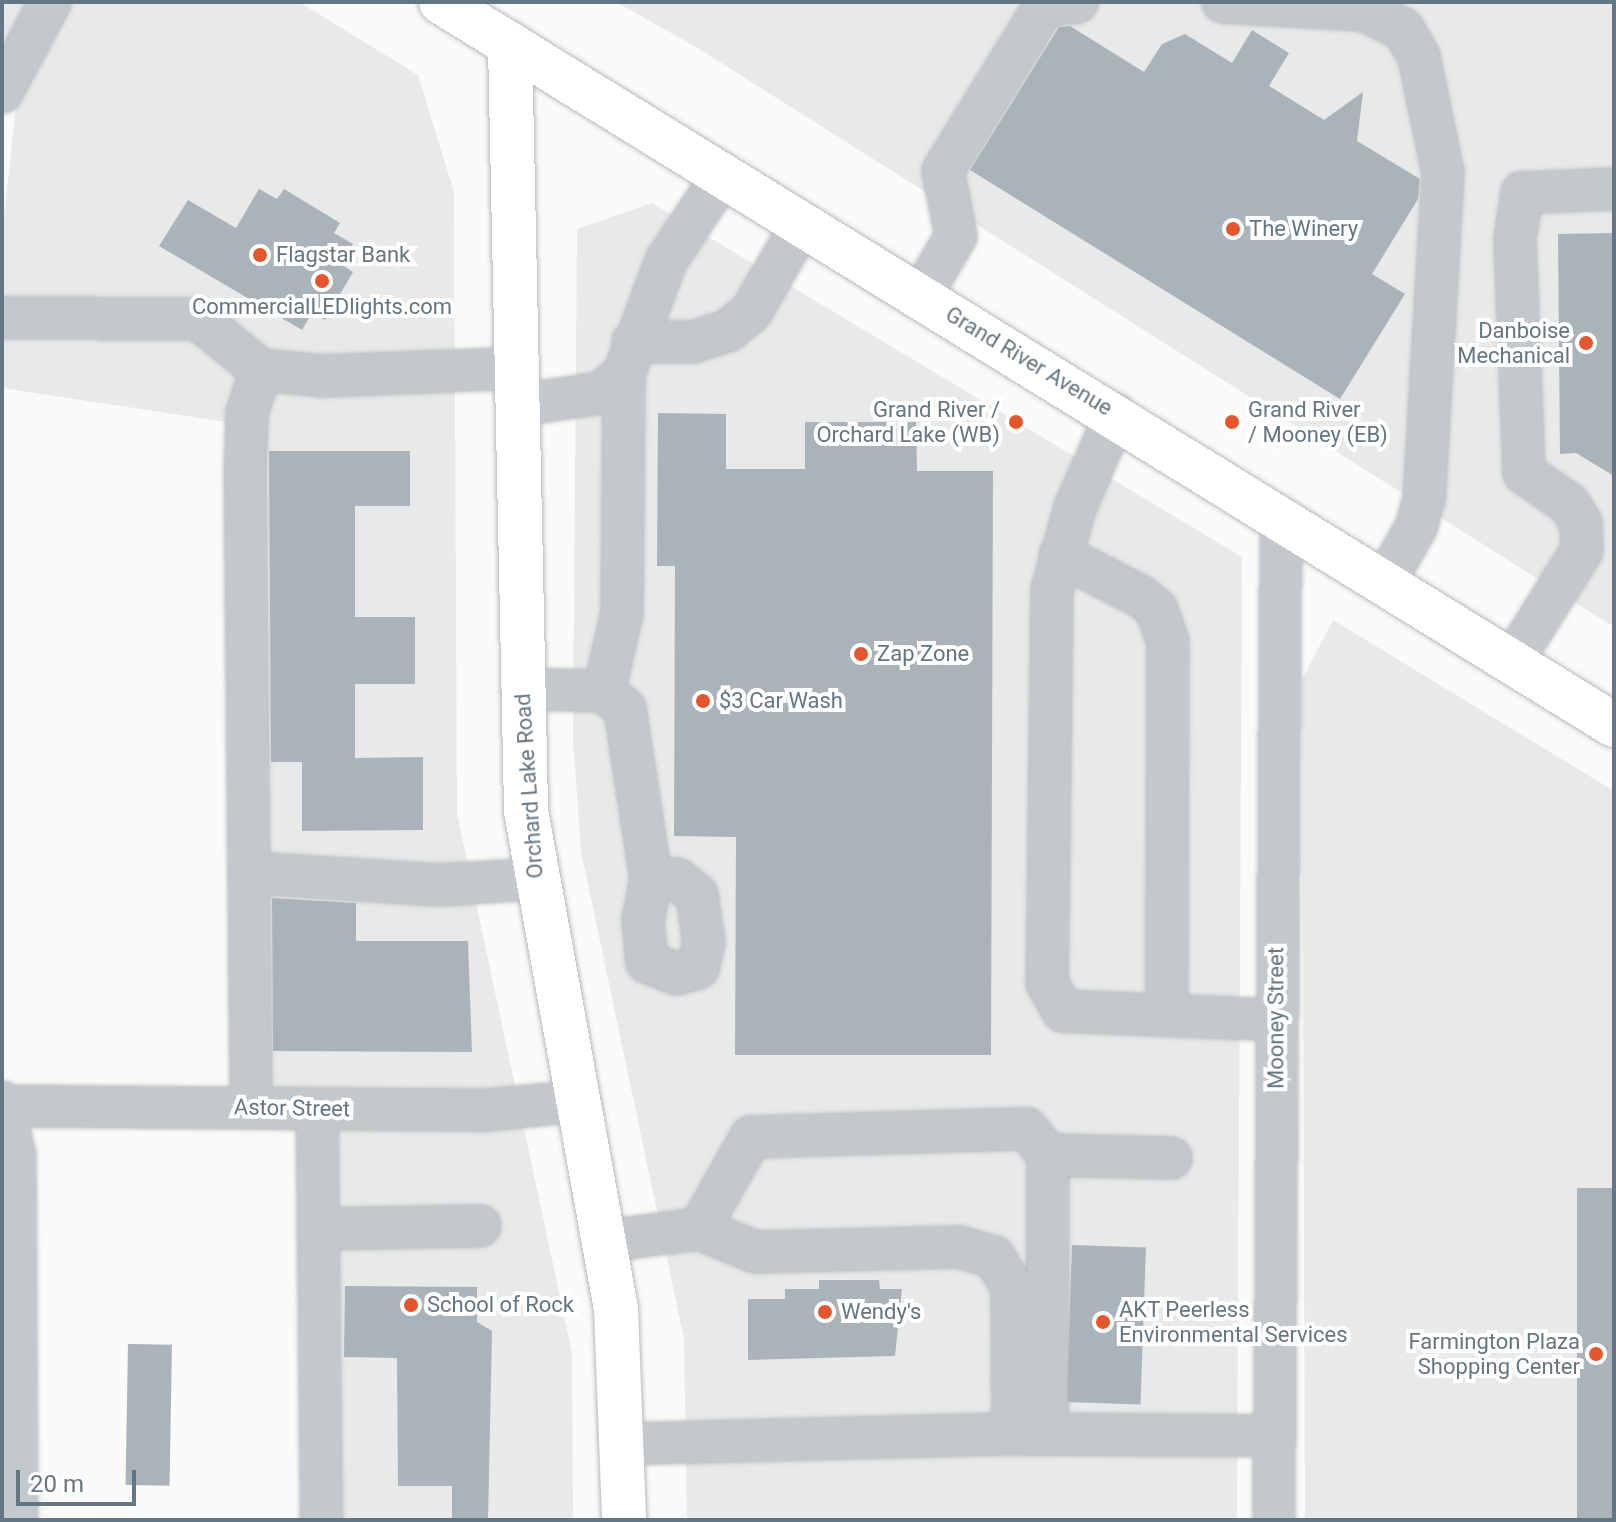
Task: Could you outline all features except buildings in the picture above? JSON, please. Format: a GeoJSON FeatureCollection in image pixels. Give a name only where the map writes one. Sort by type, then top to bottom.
{"type":"FeatureCollection","features":[{"type":"Feature","properties":{"kind":"main road","name":"Grand River Avenue"},"geometry":{"type":"LineString","coordinates":[[441,2],[1116,414],[1614,725]]}},
{"type":"Feature","properties":{"kind":"main road","name":"Orchard Lake Road"},"geometry":{"type":"LineString","coordinates":[[510,44],[519,386],[521,689],[535,879],[581,1101],[616,1309],[624,1444],[624,1520]]}},
{"type":"Feature","properties":{"kind":"street"},"geometry":{"type":"LineString","coordinates":[[2,92],[12,42],[50,2]]}},
{"type":"Feature","properties":{"kind":"street"},"geometry":{"type":"LineString","coordinates":[[921,296],[956,236],[943,171],[1045,5],[1077,2]]}},
{"type":"Feature","properties":{"kind":"street"},"geometry":{"type":"LineString","coordinates":[[1223,2],[1363,10],[1403,29],[1419,57],[1443,173],[1425,483],[1416,527],[1385,582]]}},
{"type":"Feature","properties":{"kind":"street"},"geometry":{"type":"LineString","coordinates":[[2,318],[198,319],[261,370],[601,393],[628,358],[666,261],[723,175]]}},
{"type":"Feature","properties":{"kind":"street"},"geometry":{"type":"LineString","coordinates":[[1512,662],[1582,550],[1581,523],[1569,504],[1524,473],[1515,239],[1522,193],[1614,189]]}},
{"type":"Feature","properties":{"kind":"street"},"geometry":{"type":"LineString","coordinates":[[628,358],[729,330],[751,312],[802,224]]}},
{"type":"Feature","properties":{"kind":"street"},"geometry":{"type":"LineString","coordinates":[[604,691],[618,653],[622,613],[628,358]]}},
{"type":"Feature","properties":{"kind":"street"},"geometry":{"type":"LineString","coordinates":[[251,1108],[245,473],[247,413],[261,370]]}},
{"type":"Feature","properties":{"kind":"street"},"geometry":{"type":"LineString","coordinates":[[1116,414],[1060,555],[1052,590],[1047,983],[1063,1011],[1276,1020]]}},
{"type":"Feature","properties":{"kind":"street","name":"Mooney Street"},"geometry":{"type":"LineString","coordinates":[[1274,1520],[1281,517]]}},
{"type":"Feature","properties":{"kind":"street"},"geometry":{"type":"LineString","coordinates":[[1060,555],[1142,597],[1157,610],[1168,642],[1167,1015]]}},
{"type":"Feature","properties":{"kind":"street"},"geometry":{"type":"LineString","coordinates":[[521,689],[604,691],[625,709],[631,725],[651,879]]}},
{"type":"Feature","properties":{"kind":"street"},"geometry":{"type":"LineString","coordinates":[[249,873],[440,885],[535,879]]}},
{"type":"Feature","properties":{"kind":"street","name":"Astor Street"},"geometry":{"type":"LineString","coordinates":[[2,1105],[488,1110],[581,1101]]}},
{"type":"Feature","properties":{"kind":"street"},"geometry":{"type":"LineString","coordinates":[[2,1105],[15,1155],[17,1520]]}},
{"type":"Feature","properties":{"kind":"street"},"geometry":{"type":"LineString","coordinates":[[317,1109],[321,1520]]}},
{"type":"Feature","properties":{"kind":"street"},"geometry":{"type":"LineString","coordinates":[[712,1237],[751,1137],[1027,1129],[1048,1155],[1030,1434]]}},
{"type":"Feature","properties":{"kind":"street"},"geometry":{"type":"LineString","coordinates":[[1048,1155],[1171,1158]]}},
{"type":"Feature","properties":{"kind":"street"},"geometry":{"type":"LineString","coordinates":[[318,1229],[480,1226]]}},
{"type":"Feature","properties":{"kind":"street"},"geometry":{"type":"LineString","coordinates":[[605,1241],[712,1237],[756,1252],[959,1247],[994,1257],[1012,1287],[1030,1434]]}},
{"type":"Feature","properties":{"kind":"street"},"geometry":{"type":"LineString","coordinates":[[624,1444],[1030,1434],[1274,1436]]}},
{"type":"Feature","properties":{"kind":"shaded area"},"geometry":{"type":"Polygon","coordinates":[[[2,2],[299,2],[418,75],[454,192],[457,814],[572,1353],[573,1520],[318,1520],[317,1109],[233,1108],[233,423],[2,388],[2,236],[22,49],[2,36],[2,2]]]}},
{"type":"Feature","properties":{"kind":"shaded area"},"geometry":{"type":"Polygon","coordinates":[[[616,2],[1614,2],[1614,627],[696,47],[616,2]]]}},
{"type":"Feature","properties":{"kind":"shaded area"},"geometry":{"type":"Polygon","coordinates":[[[652,203],[1242,557],[1237,1520],[687,1520],[684,1339],[581,851],[573,741],[577,229],[652,203]]]}},
{"type":"Feature","properties":{"kind":"shaded area"},"geometry":{"type":"Polygon","coordinates":[[[1333,620],[1614,791],[1614,1520],[1305,1520],[1302,680],[1333,620]]]}},
{"type":"Feature","properties":{"kind":"place","name":"The Winery"},"geometry":{"type":"Point","coordinates":[1233,229]}},
{"type":"Feature","properties":{"kind":"place","name":"Flagstar Bank"},"geometry":{"type":"Point","coordinates":[260,255]}},
{"type":"Feature","properties":{"kind":"place","name":"CommercialLEDlights.com"},"geometry":{"type":"Point","coordinates":[322,281]}},
{"type":"Feature","properties":{"kind":"place","name":"Danboise Mechanical"},"geometry":{"type":"Point","coordinates":[1586,343]}},
{"type":"Feature","properties":{"kind":"place","name":"Grand River / Orchard Lake (WB)"},"geometry":{"type":"Point","coordinates":[1016,422]}},
{"type":"Feature","properties":{"kind":"place","name":"Grand River / Mooney (EB)"},"geometry":{"type":"Point","coordinates":[1232,422]}},
{"type":"Feature","properties":{"kind":"place","name":"Zap Zone"},"geometry":{"type":"Point","coordinates":[861,654]}},
{"type":"Feature","properties":{"kind":"place","name":"$3 Car Wash"},"geometry":{"type":"Point","coordinates":[703,701]}},
{"type":"Feature","properties":{"kind":"place","name":"School of Rock"},"geometry":{"type":"Point","coordinates":[411,1305]}},
{"type":"Feature","properties":{"kind":"place","name":"Wendy's"},"geometry":{"type":"Point","coordinates":[825,1312]}},
{"type":"Feature","properties":{"kind":"place","name":"AKT Peerless Environmental Services"},"geometry":{"type":"Point","coordinates":[1103,1322]}},
{"type":"Feature","properties":{"kind":"place","name":"Farmington Plaza Shopping Center"},"geometry":{"type":"Point","coordinates":[1596,1354]}}]}
